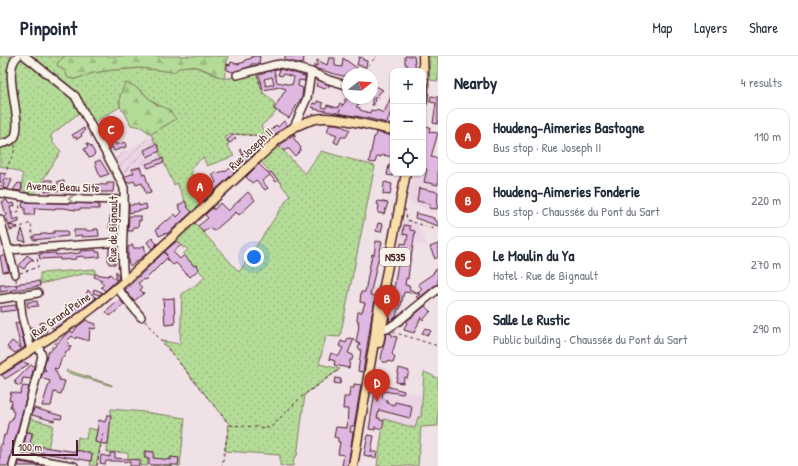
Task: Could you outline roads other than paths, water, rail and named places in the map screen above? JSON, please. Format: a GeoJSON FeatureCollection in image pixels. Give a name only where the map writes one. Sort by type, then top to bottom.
{"type":"FeatureCollection","features":[{"type":"Feature","properties":{"kind":"main road"},"geometry":{"type":"LineString","coordinates":[[420,56],[423,68]]}},
{"type":"Feature","properties":{"kind":"main road"},"geometry":{"type":"LineString","coordinates":[[423,56],[423,68]]}},
{"type":"Feature","properties":{"kind":"main road","name":"Rue Joseph II"},"geometry":{"type":"LineString","coordinates":[[132,274],[294,127],[317,119],[335,119],[390,129]]}},
{"type":"Feature","properties":{"kind":"main road","name":"N535"},"geometry":{"type":"LineString","coordinates":[[381,328],[378,309],[407,176]]}},
{"type":"Feature","properties":{"kind":"main road","name":"N535"},"geometry":{"type":"LineString","coordinates":[[355,466],[404,207],[408,176]]}},
{"type":"Feature","properties":{"kind":"main road","name":"Rue Grand'Peine"},"geometry":{"type":"LineString","coordinates":[[0,370],[85,314],[132,274]]}},
{"type":"Feature","properties":{"kind":"street"},"geometry":{"type":"LineString","coordinates":[[0,144],[14,138],[16,119],[12,89],[12,70],[13,63],[18,56]]}},
{"type":"Feature","properties":{"kind":"street","name":"Rue de Bignault"},"geometry":{"type":"LineString","coordinates":[[25,56],[73,93],[121,181],[124,188],[122,242],[122,264],[124,270],[122,274],[125,281]]}},
{"type":"Feature","properties":{"kind":"street"},"geometry":{"type":"LineString","coordinates":[[237,75],[281,64],[311,72],[342,84]]}},
{"type":"Feature","properties":{"kind":"street"},"geometry":{"type":"LineString","coordinates":[[294,127],[307,98],[311,72]]}},
{"type":"Feature","properties":{"kind":"street","name":"Avenue Beau Site"},"geometry":{"type":"LineString","coordinates":[[0,192],[31,198],[124,200]]}},
{"type":"Feature","properties":{"kind":"street"},"geometry":{"type":"LineString","coordinates":[[0,217],[15,274]]}},
{"type":"Feature","properties":{"kind":"street"},"geometry":{"type":"LineString","coordinates":[[0,250],[122,242]]}},
{"type":"Feature","properties":{"kind":"street","name":"Rue de Bignault"},"geometry":{"type":"LineString","coordinates":[[124,270],[127,270],[132,274]]}},
{"type":"Feature","properties":{"kind":"street"},"geometry":{"type":"LineString","coordinates":[[117,288],[141,317]]}},
{"type":"Feature","properties":{"kind":"street"},"geometry":{"type":"LineString","coordinates":[[381,328],[399,321],[438,289]]}},
{"type":"Feature","properties":{"kind":"street"},"geometry":{"type":"LineString","coordinates":[[0,299],[38,294]]}},
{"type":"Feature","properties":{"kind":"street"},"geometry":{"type":"LineString","coordinates":[[19,296],[30,350]]}},
{"type":"Feature","properties":{"kind":"street"},"geometry":{"type":"LineString","coordinates":[[13,466],[42,356],[38,345]]}},
{"type":"Feature","properties":{"kind":"street"},"geometry":{"type":"LineString","coordinates":[[16,456],[74,466]]}},
{"type":"Feature","properties":{"kind":"place","name":"Le Moulin du Ya"},"geometry":{"type":"Point","coordinates":[111,149]}},
{"type":"Feature","properties":{"kind":"place","name":"Houdeng-Aimeries Bastogne"},"geometry":{"type":"Point","coordinates":[200,206]}},
{"type":"Feature","properties":{"kind":"place","name":"Houdeng-Aimeries Fonderie"},"geometry":{"type":"Point","coordinates":[387,318]}},
{"type":"Feature","properties":{"kind":"place","name":"Salle Le Rustic"},"geometry":{"type":"Point","coordinates":[377,402]}}]}
